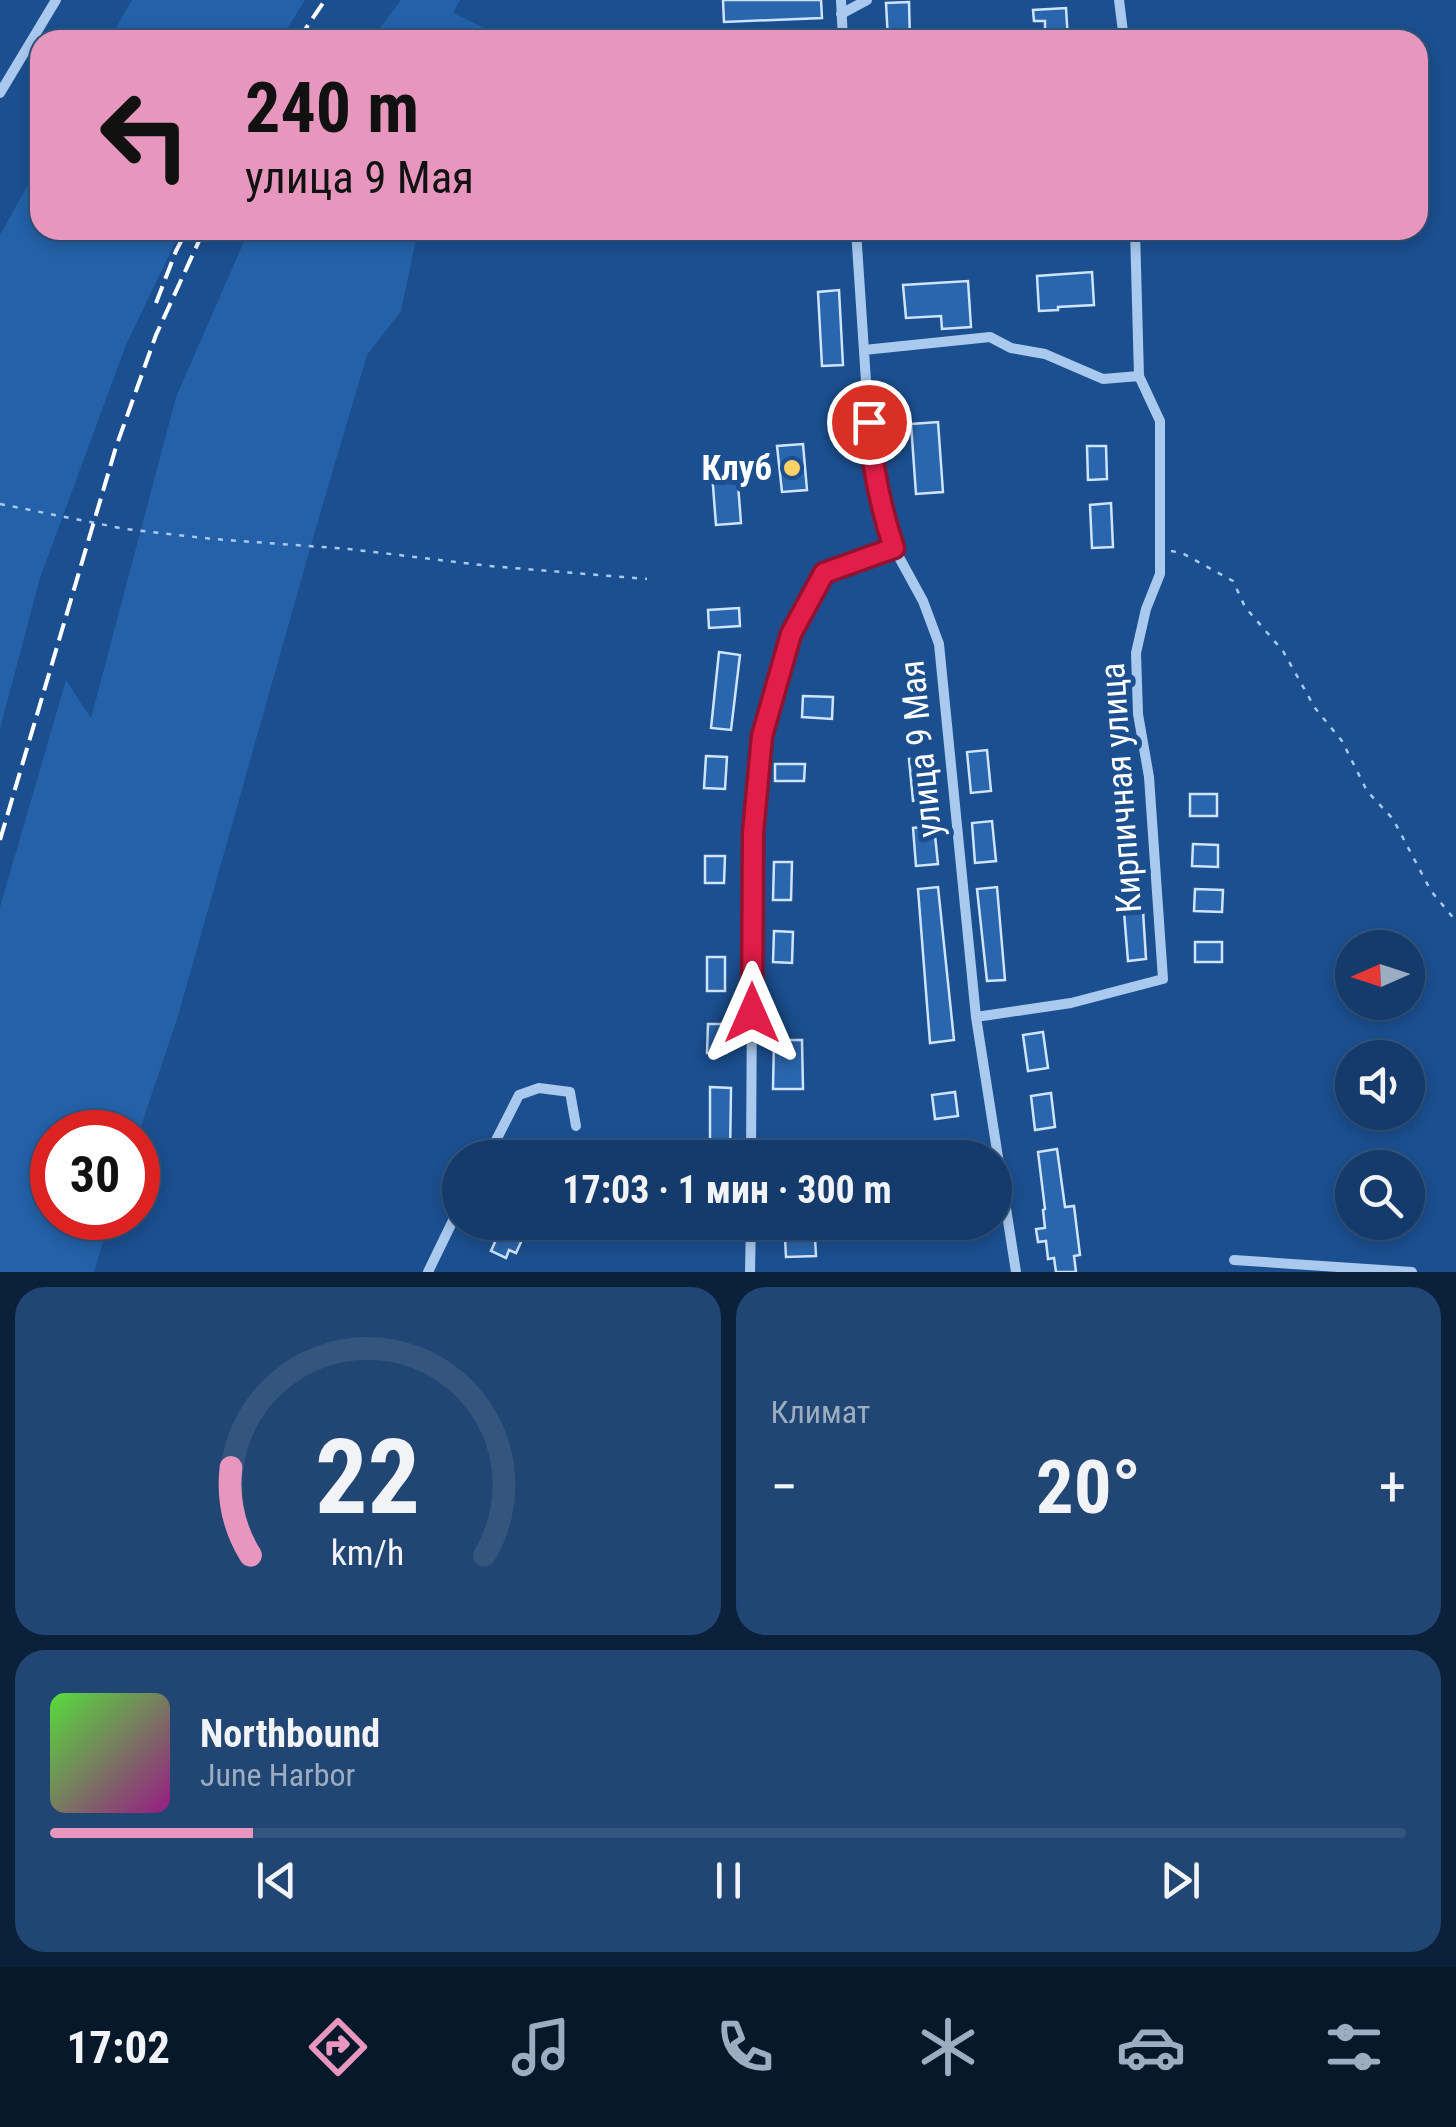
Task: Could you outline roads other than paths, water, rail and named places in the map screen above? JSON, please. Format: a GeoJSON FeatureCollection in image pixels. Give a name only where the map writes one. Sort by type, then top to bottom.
{"type":"FeatureCollection","features":[{"type":"Feature","properties":{"kind":"street"},"geometry":{"type":"LineString","coordinates":[[38,30],[56,0]]}},
{"type":"Feature","properties":{"kind":"street"},"geometry":{"type":"LineString","coordinates":[[841,0],[843,30]]}},
{"type":"Feature","properties":{"kind":"street"},"geometry":{"type":"LineString","coordinates":[[842,14],[867,0]]}},
{"type":"Feature","properties":{"kind":"street"},"geometry":{"type":"LineString","coordinates":[[1120,0],[1123,30]]}},
{"type":"Feature","properties":{"kind":"street"},"geometry":{"type":"LineString","coordinates":[[0,94],[30,44]]}},
{"type":"Feature","properties":{"kind":"street","name":"улица 9 Мая"},"geometry":{"type":"LineString","coordinates":[[857,240],[871,457],[882,511],[894,548],[923,601],[939,644],[976,1016],[1016,1272]]}},
{"type":"Feature","properties":{"kind":"street","name":"Кирпичная улица"},"geometry":{"type":"LineString","coordinates":[[976,1016],[1071,1002],[1162,979],[1149,777],[1138,714],[1136,653],[1146,609],[1160,574],[1160,421],[1139,376],[1135,240]]}},
{"type":"Feature","properties":{"kind":"street"},"geometry":{"type":"LineString","coordinates":[[864,350],[990,337],[1011,348],[1045,354],[1103,379],[1139,376]]}},
{"type":"Feature","properties":{"kind":"street"},"geometry":{"type":"LineString","coordinates":[[751,1140],[753,833],[762,736],[791,634],[824,573],[894,548]]}},
{"type":"Feature","properties":{"kind":"street"},"geometry":{"type":"LineString","coordinates":[[496,1140],[519,1095],[538,1088],[570,1092],[576,1126]]}},
{"type":"Feature","properties":{"kind":"street"},"geometry":{"type":"LineString","coordinates":[[428,1272],[444,1240]]}},
{"type":"Feature","properties":{"kind":"street"},"geometry":{"type":"LineString","coordinates":[[750,1272],[751,1240]]}},
{"type":"Feature","properties":{"kind":"street"},"geometry":{"type":"LineString","coordinates":[[1234,1260],[1412,1272]]}},
{"type":"Feature","properties":{"kind":"railway"},"geometry":{"type":"LineString","coordinates":[[305,30],[325,0]]}},
{"type":"Feature","properties":{"kind":"railway"},"geometry":{"type":"LineString","coordinates":[[156,303],[182,240]]}},
{"type":"Feature","properties":{"kind":"railway"},"geometry":{"type":"LineString","coordinates":[[0,840],[116,447],[156,335],[199,240]]}},
{"type":"Feature","properties":{"kind":"place","name":"Клуб"},"geometry":{"type":"Point","coordinates":[792,468]}}]}
